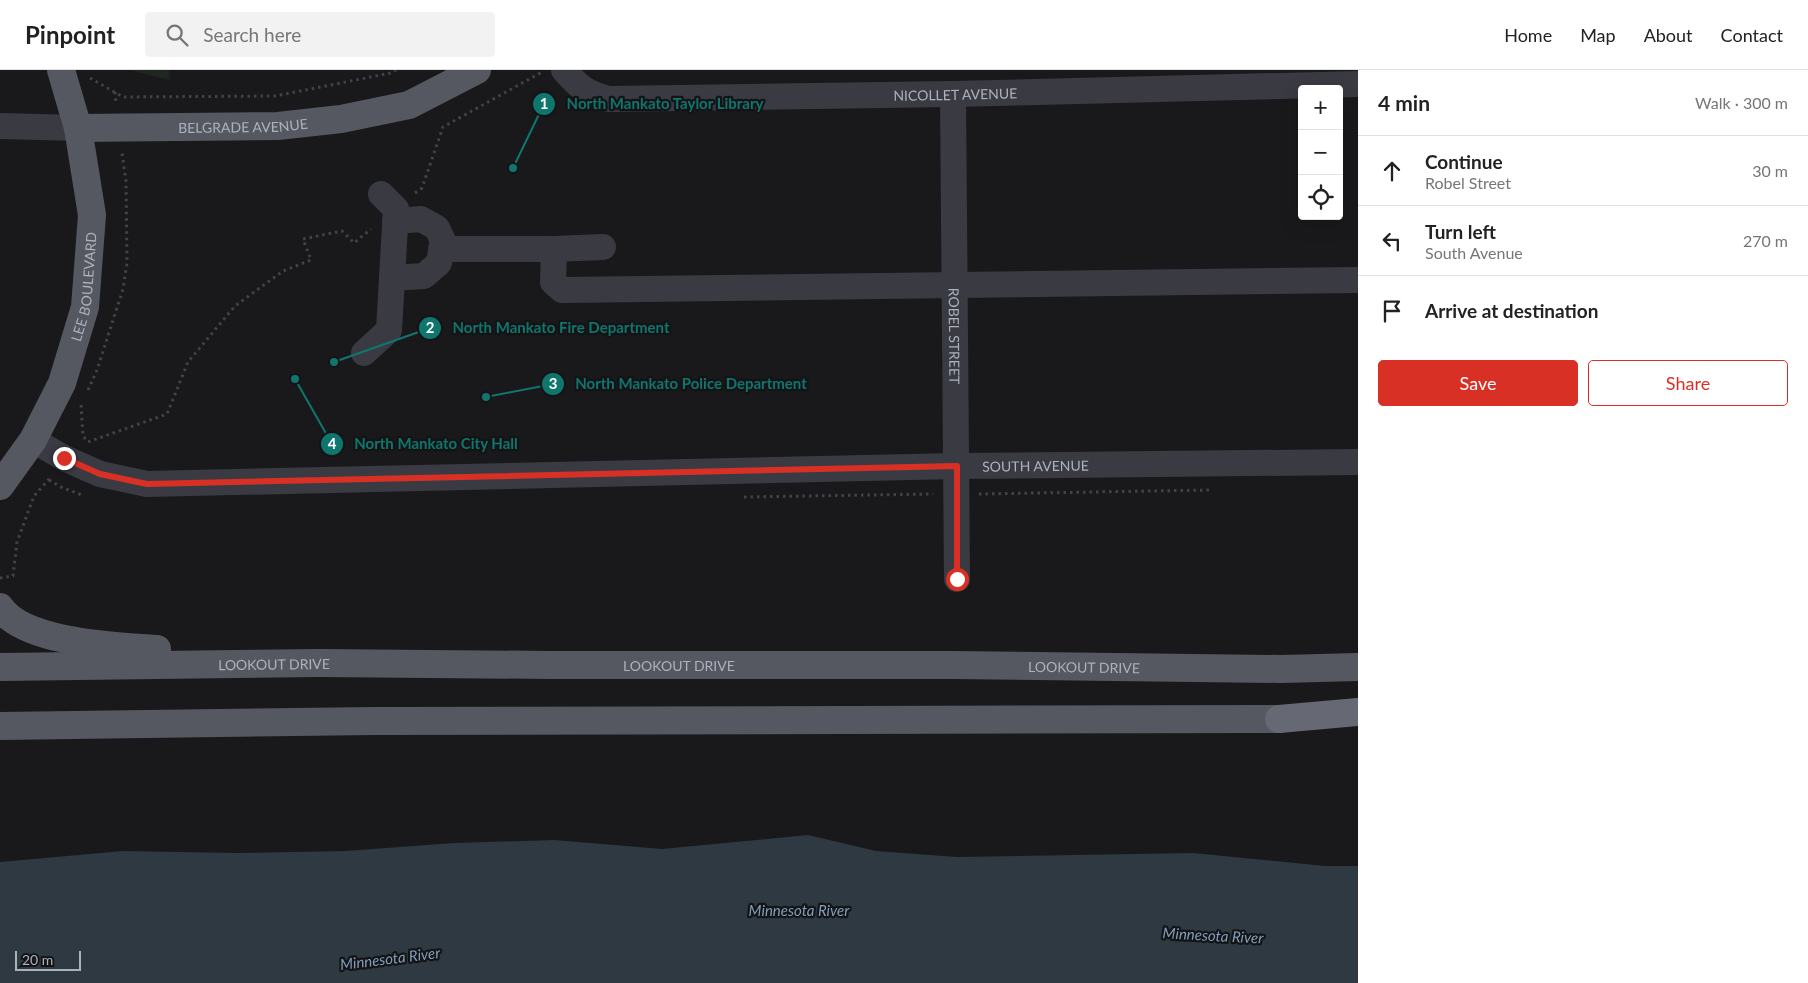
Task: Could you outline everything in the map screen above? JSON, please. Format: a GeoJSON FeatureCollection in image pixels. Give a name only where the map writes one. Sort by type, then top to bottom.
{"type":"FeatureCollection","features":[{"type":"Feature","properties":{"kind":"highway"},"geometry":{"type":"LineString","coordinates":[[1279,719],[1358,712]]}},
{"type":"Feature","properties":{"kind":"highway"},"geometry":{"type":"LineString","coordinates":[[1279,719],[1358,720]]}},
{"type":"Feature","properties":{"kind":"main road","name":"LEE BOULEVARD"},"geometry":{"type":"LineString","coordinates":[[0,486],[33,440],[62,383],[85,307],[92,215],[78,128],[61,70]]}},
{"type":"Feature","properties":{"kind":"main road","name":"BELGRADE AVENUE"},"geometry":{"type":"LineString","coordinates":[[78,128],[278,126],[341,119],[409,105],[477,70]]}},
{"type":"Feature","properties":{"kind":"main road"},"geometry":{"type":"LineString","coordinates":[[0,607],[4,613],[31,630],[80,642],[320,663]]}},
{"type":"Feature","properties":{"kind":"main road","name":"LOOKOUT DRIVE"},"geometry":{"type":"LineString","coordinates":[[0,667],[320,663],[954,665],[1281,669],[1358,667]]}},
{"type":"Feature","properties":{"kind":"main road"},"geometry":{"type":"LineString","coordinates":[[0,726],[385,721],[1279,719]]}},
{"type":"Feature","properties":{"kind":"street","name":"NICOLLET AVENUE"},"geometry":{"type":"LineString","coordinates":[[564,70],[577,85],[591,95],[609,99],[953,94],[1358,84]]}},
{"type":"Feature","properties":{"kind":"street","name":"ROBEL STREET"},"geometry":{"type":"LineString","coordinates":[[953,94],[957,579]]}},
{"type":"Feature","properties":{"kind":"street","name":"BELGRADE AVENUE"},"geometry":{"type":"LineString","coordinates":[[0,126],[78,128]]}},
{"type":"Feature","properties":{"kind":"street"},"geometry":{"type":"LineString","coordinates":[[364,353],[389,330],[392,278],[390,208],[421,219],[437,228],[443,241],[439,262],[424,276],[392,278]]}},
{"type":"Feature","properties":{"kind":"street"},"geometry":{"type":"LineString","coordinates":[[442,249],[603,247]]}},
{"type":"Feature","properties":{"kind":"street"},"geometry":{"type":"LineString","coordinates":[[554,249],[553,282],[562,290],[1358,280]]}},
{"type":"Feature","properties":{"kind":"street","name":"SOUTH AVENUE"},"geometry":{"type":"LineString","coordinates":[[33,440],[64,458],[100,474],[147,484],[957,466],[1358,462]]}},
{"type":"Feature","properties":{"kind":"path"},"geometry":{"type":"LineString","coordinates":[[87,70],[90,78],[123,97],[275,96],[396,70]]}},
{"type":"Feature","properties":{"kind":"path"},"geometry":{"type":"LineString","coordinates":[[115,92],[126,181],[127,262],[123,288],[97,370],[80,407],[82,436],[88,442],[167,414],[188,362],[235,306],[283,272],[311,260],[303,239],[342,231],[354,242],[390,208],[422,188],[443,128],[544,70]]}},
{"type":"Feature","properties":{"kind":"path"},"geometry":{"type":"LineString","coordinates":[[0,578],[13,576],[17,542],[34,496],[64,458]]}},
{"type":"Feature","properties":{"kind":"shaded area"},"geometry":{"type":"Polygon","coordinates":[[[130,70],[169,70],[170,80],[130,70]]]}},
{"type":"Feature","properties":{"kind":"water","name":"Minnesota River"},"geometry":{"type":"Polygon","coordinates":[[[808,835],[876,851],[957,857],[1193,853],[1325,866],[1358,866],[1358,983],[0,983],[0,862],[123,851],[237,853],[345,851],[455,843],[554,840],[662,849],[808,835]]]}},
{"type":"Feature","properties":{"kind":"place","name":"North Mankato Taylor Library"},"geometry":{"type":"Point","coordinates":[513,168]}},
{"type":"Feature","properties":{"kind":"place","name":"North Mankato Fire Department"},"geometry":{"type":"Point","coordinates":[334,362]}},
{"type":"Feature","properties":{"kind":"place","name":"North Mankato City Hall"},"geometry":{"type":"Point","coordinates":[295,379]}},
{"type":"Feature","properties":{"kind":"place","name":"North Mankato Police Department"},"geometry":{"type":"Point","coordinates":[486,397]}},
{"type":"Feature","properties":{"kind":"route"},"geometry":{"type":"LineString","coordinates":[[64,458],[100,474],[147,484],[957,466],[957,579]]}}]}
